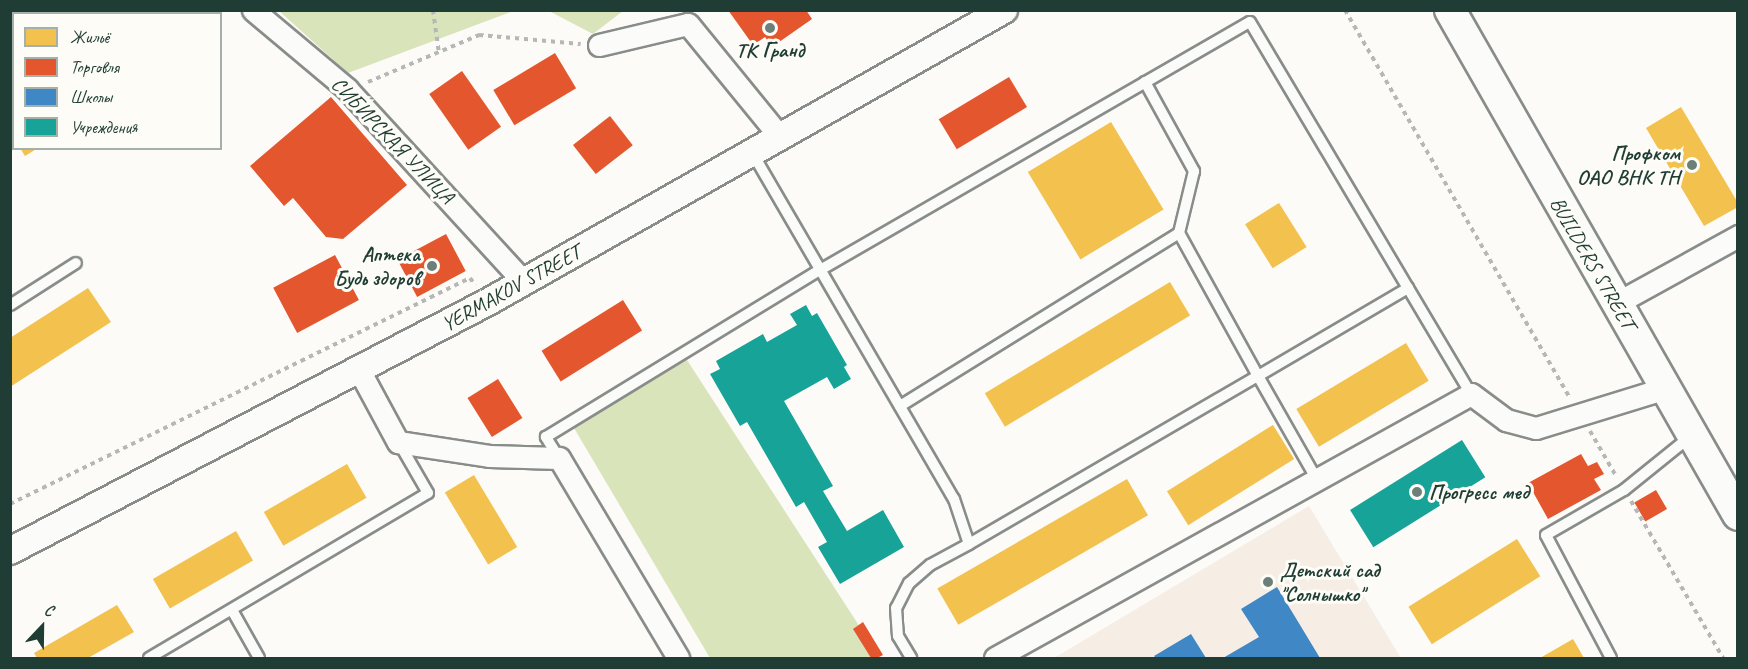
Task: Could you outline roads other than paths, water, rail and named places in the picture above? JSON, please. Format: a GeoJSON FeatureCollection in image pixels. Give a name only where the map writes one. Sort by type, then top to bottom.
{"type":"FeatureCollection","features":[{"type":"Feature","properties":{"kind":"main road","name":"BUILDERS STREET"},"geometry":{"type":"LineString","coordinates":[[1450,10],[1663,389],[1737,515]]}},
{"type":"Feature","properties":{"kind":"street","name":"СИБИРСКАЯ УЛИЦА"},"geometry":{"type":"LineString","coordinates":[[253,10],[347,89],[523,281]]}},
{"type":"Feature","properties":{"kind":"street","name":"YERMAKOV STREET"},"geometry":{"type":"LineString","coordinates":[[10,551],[488,302],[1004,10]]}},
{"type":"Feature","properties":{"kind":"street"},"geometry":{"type":"LineString","coordinates":[[599,45],[688,24],[781,138]]}},
{"type":"Feature","properties":{"kind":"street"},"geometry":{"type":"LineString","coordinates":[[1615,304],[1737,236]]}},
{"type":"Feature","properties":{"kind":"street"},"geometry":{"type":"LineString","coordinates":[[359,370],[398,442],[489,456],[559,458],[678,658]]}},
{"type":"Feature","properties":{"kind":"street"},"geometry":{"type":"LineString","coordinates":[[995,658],[1471,394],[1506,420],[1536,428],[1663,389]]}},
{"type":"Feature","properties":{"kind":"lane"},"geometry":{"type":"LineString","coordinates":[[559,458],[546,437],[820,270],[1250,22],[1471,394]]}},
{"type":"Feature","properties":{"kind":"lane"},"geometry":{"type":"LineString","coordinates":[[1145,82],[1194,171],[1179,233],[1317,480]]}},
{"type":"Feature","properties":{"kind":"lane"},"geometry":{"type":"LineString","coordinates":[[753,154],[954,499],[969,544]]}},
{"type":"Feature","properties":{"kind":"lane"},"geometry":{"type":"LineString","coordinates":[[900,406],[1179,233]]}},
{"type":"Feature","properties":{"kind":"lane"},"geometry":{"type":"LineString","coordinates":[[10,305],[76,263]]}},
{"type":"Feature","properties":{"kind":"lane"},"geometry":{"type":"LineString","coordinates":[[911,658],[898,636],[896,608],[909,583],[930,565],[1408,288]]}},
{"type":"Feature","properties":{"kind":"lane"},"geometry":{"type":"LineString","coordinates":[[1611,658],[1546,535],[1624,490],[1691,436]]}},
{"type":"Feature","properties":{"kind":"lane"},"geometry":{"type":"LineString","coordinates":[[149,658],[428,492],[398,442]]}},
{"type":"Feature","properties":{"kind":"lane"},"geometry":{"type":"LineString","coordinates":[[232,610],[259,658]]}},
{"type":"Feature","properties":{"kind":"place","name":"ТК Гранд"},"geometry":{"type":"Point","coordinates":[770,28]}},
{"type":"Feature","properties":{"kind":"place","name":"Профком ОАО ВНК ТН"},"geometry":{"type":"Point","coordinates":[1692,165]}},
{"type":"Feature","properties":{"kind":"place","name":"Аптека Будь здоров"},"geometry":{"type":"Point","coordinates":[432,266]}},
{"type":"Feature","properties":{"kind":"place","name":"Прогресс мед"},"geometry":{"type":"Point","coordinates":[1417,492]}},
{"type":"Feature","properties":{"kind":"place","name":"Детский сад \"Солнышко\""},"geometry":{"type":"Point","coordinates":[1268,582]}}]}
